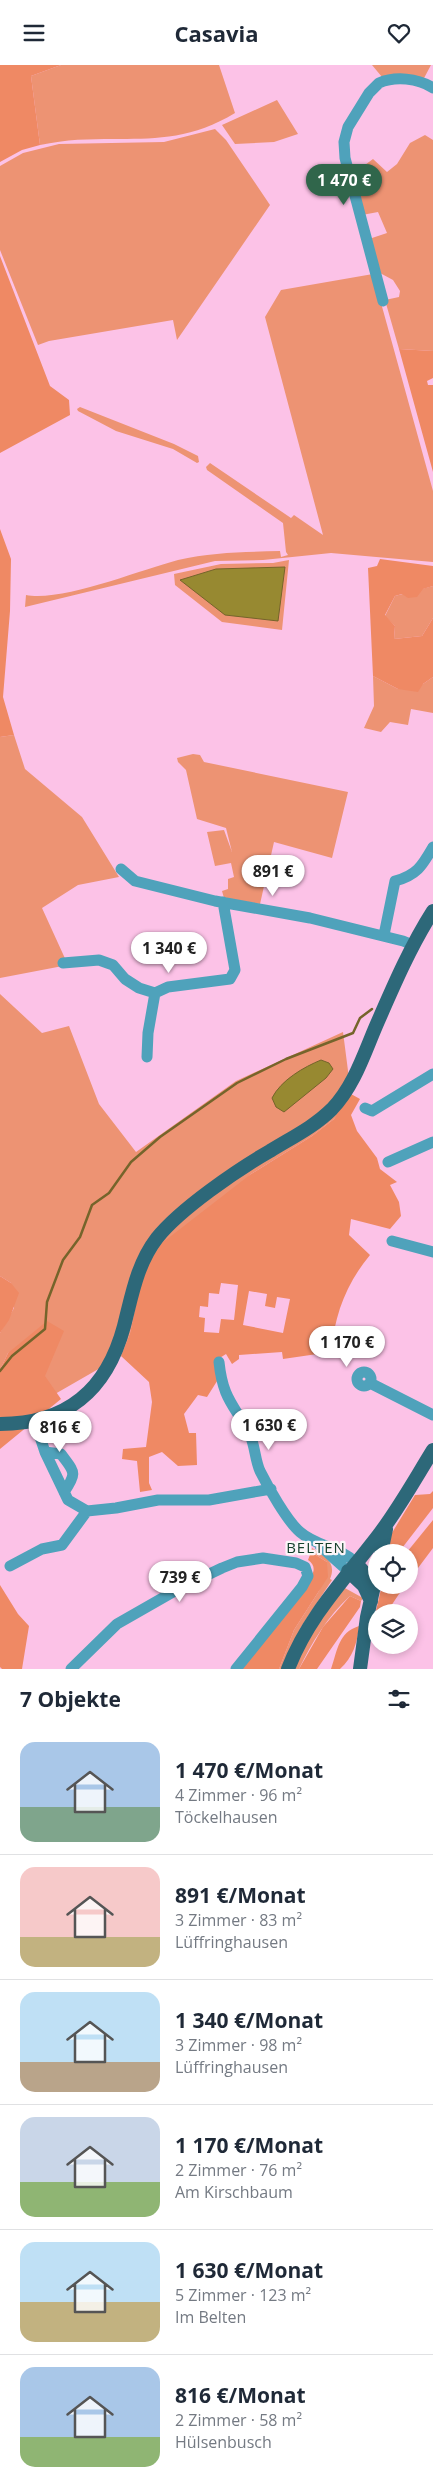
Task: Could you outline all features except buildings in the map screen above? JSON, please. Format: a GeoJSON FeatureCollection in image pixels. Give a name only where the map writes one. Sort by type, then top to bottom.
{"type":"FeatureCollection","features":[{"type":"Feature","properties":{"kind":"main road"},"geometry":{"type":"LineString","coordinates":[[0,1424],[34,1422],[54,1416],[75,1404],[103,1377],[118,1345],[141,1265],[162,1232],[233,1175],[315,1124],[338,1103],[358,1069],[413,945],[433,911]]}},
{"type":"Feature","properties":{"kind":"main road"},"geometry":{"type":"LineString","coordinates":[[288,1669],[312,1620],[388,1522],[433,1450]]}},
{"type":"Feature","properties":{"kind":"main road"},"geometry":{"type":"LineString","coordinates":[[383,1544],[388,1522]]}},
{"type":"Feature","properties":{"kind":"main road"},"geometry":{"type":"LineString","coordinates":[[352,1567],[368,1577]]}},
{"type":"Feature","properties":{"kind":"main road"},"geometry":{"type":"LineString","coordinates":[[360,1669],[373,1594]]}},
{"type":"Feature","properties":{"kind":"street"},"geometry":{"type":"LineString","coordinates":[[383,301],[345,158],[345,137],[359,108],[378,83],[396,79],[416,80],[433,88]]}},
{"type":"Feature","properties":{"kind":"street"},"geometry":{"type":"LineString","coordinates":[[384,935],[395,881],[410,877],[422,866],[433,847]]}},
{"type":"Feature","properties":{"kind":"street"},"geometry":{"type":"LineString","coordinates":[[120,869],[135,881],[222,902],[310,918],[384,935],[413,945]]}},
{"type":"Feature","properties":{"kind":"street"},"geometry":{"type":"LineString","coordinates":[[63,963],[99,960],[114,965],[125,979],[140,988],[155,993],[168,987],[230,979],[235,970],[222,902]]}},
{"type":"Feature","properties":{"kind":"street"},"geometry":{"type":"LineString","coordinates":[[147,1057],[148,1033],[155,993]]}},
{"type":"Feature","properties":{"kind":"street"},"geometry":{"type":"LineString","coordinates":[[365,1108],[372,1111],[433,1074]]}},
{"type":"Feature","properties":{"kind":"street"},"geometry":{"type":"LineString","coordinates":[[388,1162],[433,1142]]}},
{"type":"Feature","properties":{"kind":"street"},"geometry":{"type":"LineString","coordinates":[[392,1241],[433,1252]]}},
{"type":"Feature","properties":{"kind":"street"},"geometry":{"type":"LineString","coordinates":[[219,1362],[222,1384],[227,1399],[250,1436],[260,1471],[298,1531],[318,1545],[325,1545],[347,1554],[352,1567]]}},
{"type":"Feature","properties":{"kind":"street"},"geometry":{"type":"LineString","coordinates":[[370,1383],[433,1415]]}},
{"type":"Feature","properties":{"kind":"street"},"geometry":{"type":"LineString","coordinates":[[34,1422],[45,1452],[68,1501],[87,1511],[116,1509],[158,1500],[209,1501],[271,1489]]}},
{"type":"Feature","properties":{"kind":"street"},"geometry":{"type":"LineString","coordinates":[[45,1452],[61,1454],[74,1472],[74,1478],[64,1492]]}},
{"type":"Feature","properties":{"kind":"street"},"geometry":{"type":"LineString","coordinates":[[10,1566],[42,1549],[62,1545],[87,1511]]}},
{"type":"Feature","properties":{"kind":"street"},"geometry":{"type":"LineString","coordinates":[[71,1669],[117,1624],[180,1588],[222,1568],[250,1559],[269,1558],[296,1563],[308,1571],[308,1576],[302,1587],[236,1669]]}},
{"type":"Feature","properties":{"kind":"shaded area"},"geometry":{"type":"Polygon","coordinates":[[[0,65],[61,65],[31,76],[40,145],[22,150],[0,162],[0,65]]]}},
{"type":"Feature","properties":{"kind":"shaded area"},"geometry":{"type":"Polygon","coordinates":[[[61,65],[219,65],[235,113],[210,126],[162,137],[91,139],[40,145],[31,76],[61,65]]]}},
{"type":"Feature","properties":{"kind":"shaded area"},"geometry":{"type":"Polygon","coordinates":[[[372,65],[431,65],[423,80],[382,77],[372,65]]]}},
{"type":"Feature","properties":{"kind":"shaded area"},"geometry":{"type":"Polygon","coordinates":[[[277,100],[298,134],[274,142],[235,144],[222,125],[277,100]]]}},
{"type":"Feature","properties":{"kind":"shaded area"},"geometry":{"type":"Polygon","coordinates":[[[215,129],[226,140],[270,205],[177,340],[173,320],[49,341],[38,345],[0,250],[0,166],[23,153],[59,144],[164,142],[215,129]]]}},
{"type":"Feature","properties":{"kind":"shaded area"},"geometry":{"type":"Polygon","coordinates":[[[425,135],[433,140],[433,351],[399,349],[385,300],[399,297],[400,291],[393,280],[380,273],[369,239],[387,233],[378,212],[362,215],[354,173],[373,159],[387,172],[397,164],[410,143],[425,135]]]}},
{"type":"Feature","properties":{"kind":"shaded area"},"geometry":{"type":"Polygon","coordinates":[[[0,256],[50,386],[69,400],[70,415],[0,453],[0,256]]]}},
{"type":"Feature","properties":{"kind":"shaded area"},"geometry":{"type":"Polygon","coordinates":[[[373,274],[433,491],[433,562],[331,553],[263,560],[215,561],[25,607],[26,595],[41,596],[80,590],[191,557],[280,551],[281,557],[288,555],[286,552],[283,523],[207,470],[206,467],[210,463],[291,518],[294,515],[323,535],[265,317],[281,290],[373,274]]]}},
{"type":"Feature","properties":{"kind":"shaded area"},"geometry":{"type":"Polygon","coordinates":[[[399,349],[433,351],[433,378],[427,381],[428,385],[433,385],[433,472],[399,349]]]}},
{"type":"Feature","properties":{"kind":"shaded area"},"geometry":{"type":"Polygon","coordinates":[[[80,407],[174,444],[198,456],[199,462],[197,463],[173,449],[116,431],[78,411],[77,409],[80,407]]]}},
{"type":"Feature","properties":{"kind":"shaded area"},"geometry":{"type":"Polygon","coordinates":[[[0,529],[11,559],[10,611],[3,697],[14,735],[0,737],[0,529]]]}},
{"type":"Feature","properties":{"kind":"shaded area"},"geometry":{"type":"Polygon","coordinates":[[[380,559],[433,566],[433,586],[423,589],[417,597],[408,598],[402,594],[395,596],[385,615],[395,626],[394,639],[422,636],[433,618],[433,677],[423,684],[418,692],[398,689],[373,676],[368,568],[377,566],[380,559]]]}},
{"type":"Feature","properties":{"kind":"shaded area"},"geometry":{"type":"Polygon","coordinates":[[[289,560],[282,630],[222,622],[175,585],[174,574],[221,564],[273,563],[289,560]]]}},
{"type":"Feature","properties":{"kind":"shaded area"},"geometry":{"type":"Polygon","coordinates":[[[285,567],[278,621],[225,615],[180,580],[216,569],[285,567]]]}},
{"type":"Feature","properties":{"kind":"shaded area"},"geometry":{"type":"Polygon","coordinates":[[[433,586],[433,618],[422,636],[394,639],[395,626],[385,616],[395,596],[433,586]]]}},
{"type":"Feature","properties":{"kind":"shaded area"},"geometry":{"type":"Polygon","coordinates":[[[373,676],[398,689],[423,684],[433,677],[433,713],[411,709],[408,725],[390,722],[381,732],[364,728],[374,706],[373,676]]]}},
{"type":"Feature","properties":{"kind":"shaded area"},"geometry":{"type":"Polygon","coordinates":[[[14,735],[25,769],[82,817],[119,877],[78,885],[42,908],[68,965],[0,978],[0,737],[14,735]]]}},
{"type":"Feature","properties":{"kind":"shaded area"},"geometry":{"type":"Polygon","coordinates":[[[193,754],[200,755],[204,762],[348,792],[332,858],[274,842],[260,904],[224,898],[222,891],[228,889],[228,879],[234,877],[231,863],[215,866],[207,832],[224,830],[232,852],[226,828],[197,819],[186,770],[178,762],[177,758],[193,754]]]}},
{"type":"Feature","properties":{"kind":"shaded area"},"geometry":{"type":"Polygon","coordinates":[[[0,994],[42,1033],[69,1026],[99,1104],[136,1152],[236,1081],[343,1032],[351,1094],[343,1109],[334,1119],[312,1136],[251,1174],[140,1285],[130,1333],[121,1356],[55,1394],[44,1376],[63,1331],[8,1353],[0,1370],[0,1333],[14,1308],[11,1283],[0,1276],[0,994]]]}},
{"type":"Feature","properties":{"kind":"shaded area"},"geometry":{"type":"Polygon","coordinates":[[[321,1060],[329,1063],[333,1069],[326,1078],[284,1112],[276,1107],[272,1098],[281,1085],[300,1070],[321,1060]]]}},
{"type":"Feature","properties":{"kind":"shaded area"},"geometry":{"type":"Polygon","coordinates":[[[351,1094],[360,1099],[351,1115],[357,1131],[377,1158],[380,1169],[397,1182],[390,1185],[399,1202],[401,1216],[390,1229],[351,1219],[349,1235],[370,1255],[354,1277],[343,1300],[335,1325],[331,1352],[283,1359],[282,1352],[239,1355],[239,1359],[232,1364],[226,1354],[215,1361],[219,1378],[207,1397],[198,1395],[184,1414],[189,1433],[196,1433],[197,1465],[178,1466],[162,1452],[149,1457],[149,1483],[152,1490],[140,1492],[137,1461],[122,1459],[123,1449],[146,1447],[152,1402],[149,1382],[121,1356],[130,1333],[140,1285],[149,1263],[162,1243],[251,1174],[312,1136],[334,1119],[351,1094]],[[221,1283],[219,1294],[209,1293],[208,1307],[200,1306],[199,1317],[205,1318],[204,1332],[219,1333],[221,1319],[234,1320],[238,1285],[221,1283]],[[249,1291],[243,1325],[283,1333],[290,1299],[277,1297],[275,1308],[265,1306],[267,1294],[249,1291]]]}},
{"type":"Feature","properties":{"kind":"shaded area"},"geometry":{"type":"Polygon","coordinates":[[[0,1276],[11,1283],[19,1293],[9,1320],[0,1333],[0,1276]]]}},
{"type":"Feature","properties":{"kind":"shaded area"},"geometry":{"type":"Polygon","coordinates":[[[47,1321],[64,1331],[45,1376],[61,1399],[0,1449],[0,1370],[8,1353],[47,1321]]]}},
{"type":"Feature","properties":{"kind":"shaded area"},"geometry":{"type":"Polygon","coordinates":[[[433,1491],[433,1508],[405,1544],[386,1544],[415,1495],[430,1494],[433,1491]]]}},
{"type":"Feature","properties":{"kind":"shaded area"},"geometry":{"type":"Polygon","coordinates":[[[433,1520],[433,1548],[418,1568],[418,1544],[414,1544],[433,1520]]]}},
{"type":"Feature","properties":{"kind":"shaded area"},"geometry":{"type":"Polygon","coordinates":[[[312,1548],[331,1564],[332,1573],[330,1579],[332,1580],[301,1627],[283,1669],[279,1669],[294,1630],[319,1591],[327,1562],[311,1552],[312,1548]]]}},
{"type":"Feature","properties":{"kind":"shaded area"},"geometry":{"type":"Polygon","coordinates":[[[311,1552],[327,1562],[328,1577],[294,1630],[279,1669],[241,1669],[312,1575],[312,1563],[308,1560],[311,1552]]]}},
{"type":"Feature","properties":{"kind":"shaded area"},"geometry":{"type":"Polygon","coordinates":[[[0,1585],[18,1614],[29,1626],[22,1669],[2,1669],[0,1667],[0,1585]]]}},
{"type":"Feature","properties":{"kind":"shaded area"},"geometry":{"type":"Polygon","coordinates":[[[343,1587],[363,1598],[361,1601],[350,1596],[342,1604],[321,1630],[299,1669],[293,1669],[311,1635],[343,1587]]]}},
{"type":"Feature","properties":{"kind":"shaded area"},"geometry":{"type":"Polygon","coordinates":[[[380,1594],[399,1594],[392,1604],[378,1604],[380,1594]]]}},
{"type":"Feature","properties":{"kind":"shaded area"},"geometry":{"type":"Polygon","coordinates":[[[350,1596],[361,1601],[360,1607],[317,1669],[299,1669],[323,1627],[350,1596]]]}},
{"type":"Feature","properties":{"kind":"shaded area"},"geometry":{"type":"Polygon","coordinates":[[[359,1626],[356,1644],[348,1660],[340,1669],[331,1669],[337,1648],[343,1637],[359,1626]]]}},
{"type":"Feature","properties":{"kind":"waterway"},"geometry":{"type":"LineString","coordinates":[[0,1371],[12,1356],[45,1329],[47,1302],[63,1260],[80,1237],[92,1205],[109,1193],[131,1162],[160,1137],[237,1083],[286,1059],[353,1033],[360,1018],[372,1009]]}},
{"type":"Feature","properties":{"kind":"district","name":"BELTEN"},"geometry":{"type":"Point","coordinates":[316,1547]}}]}
